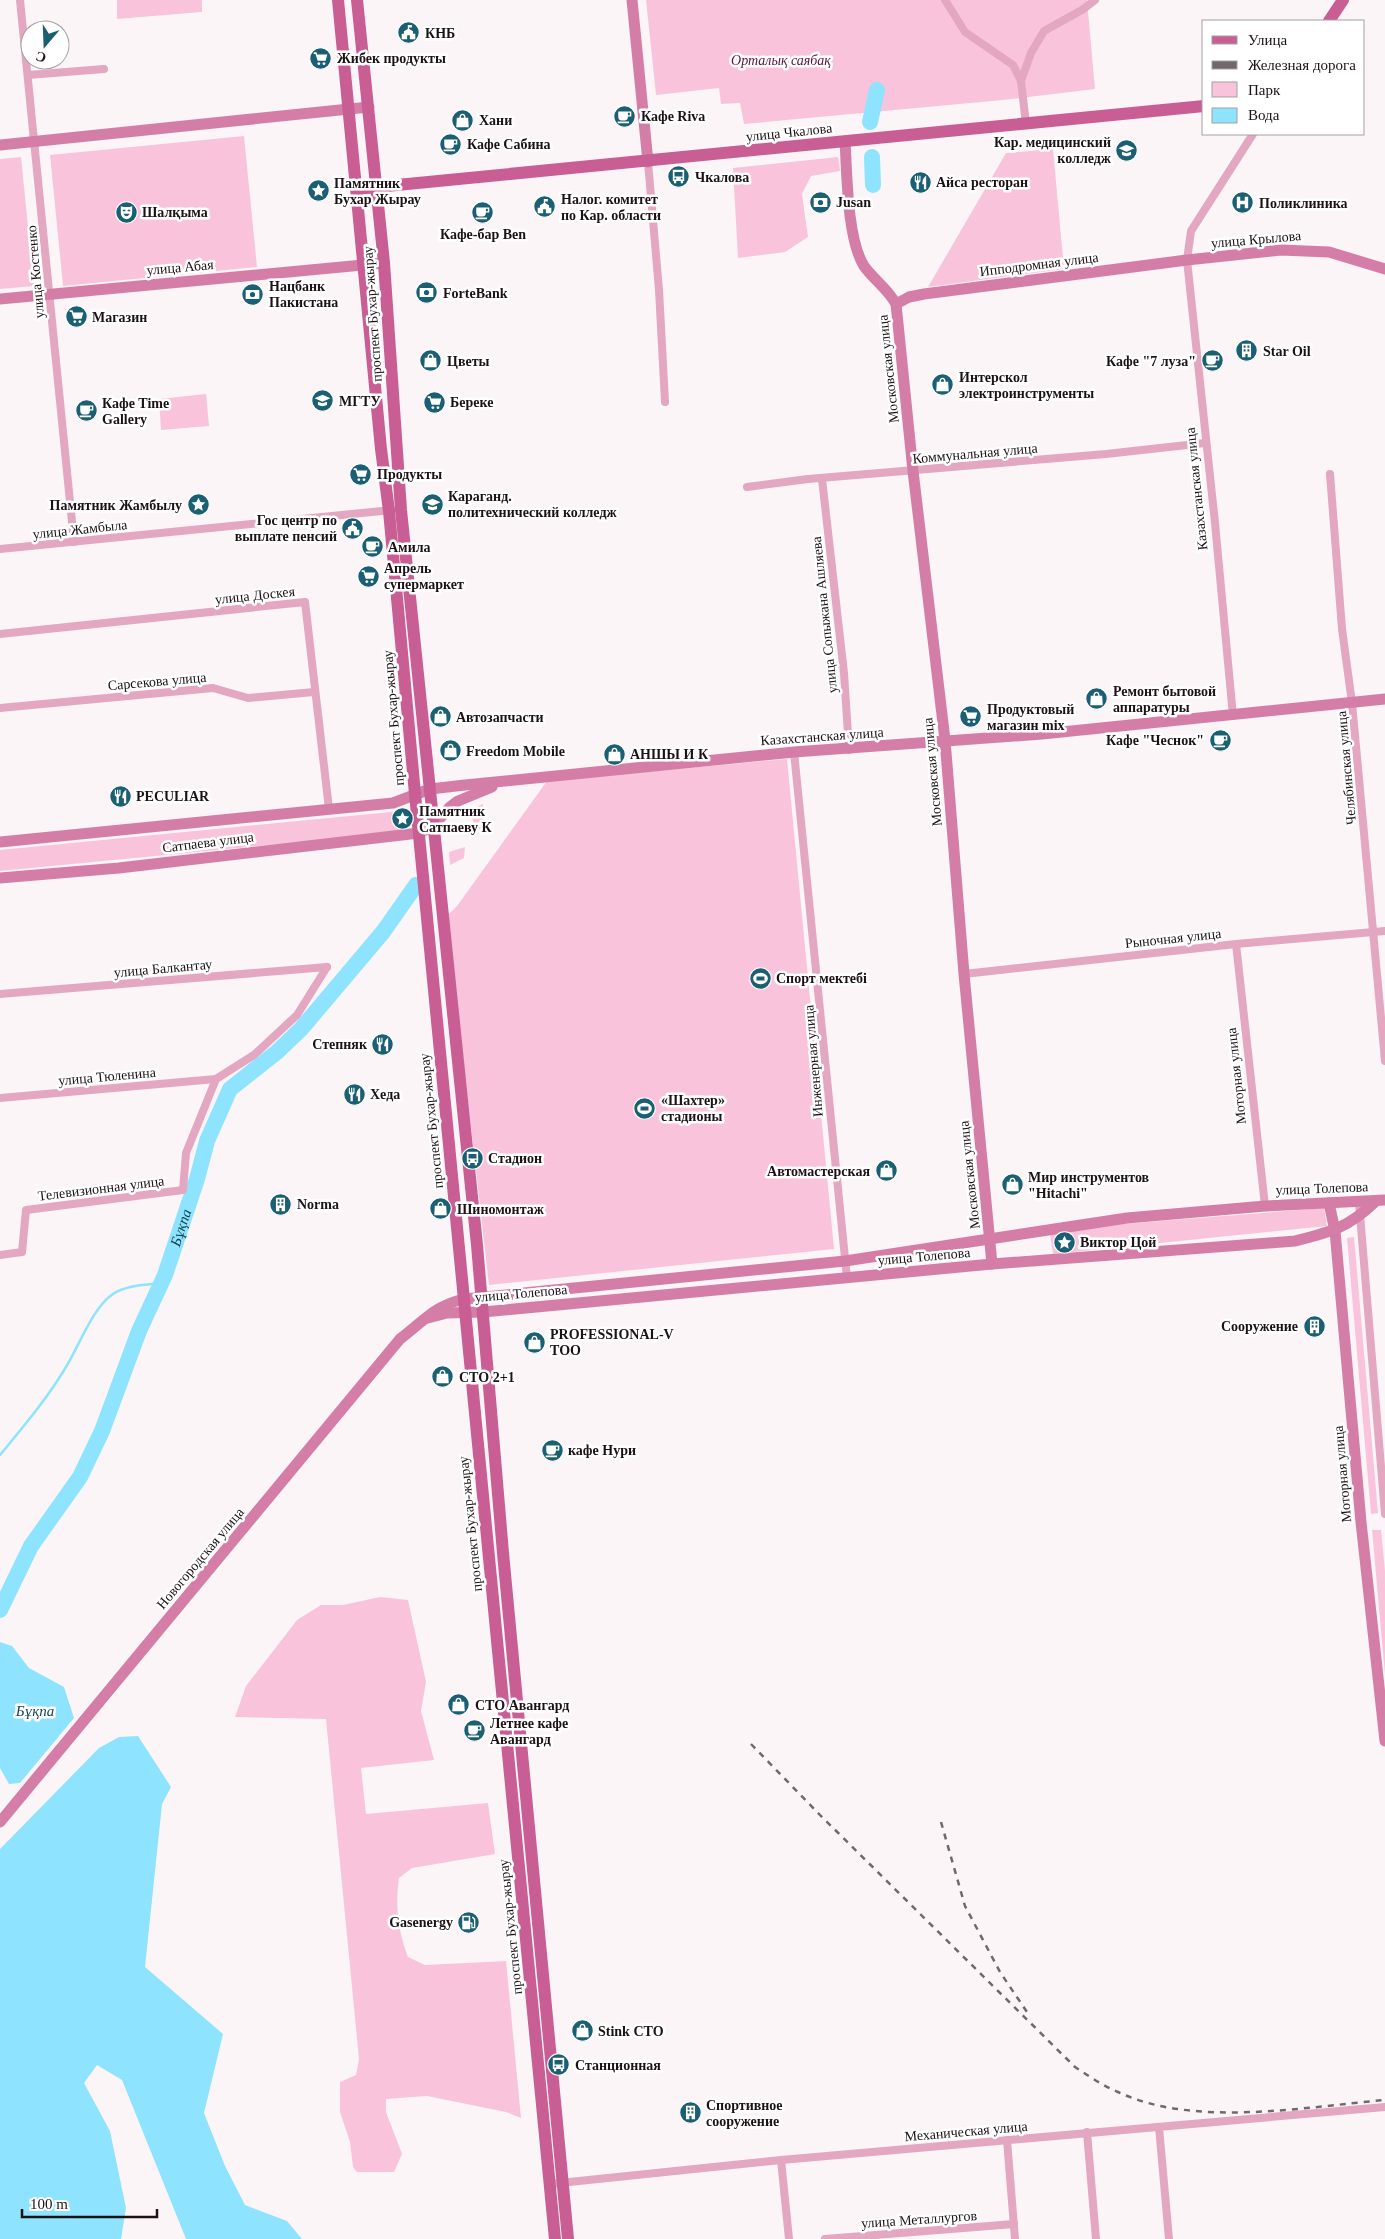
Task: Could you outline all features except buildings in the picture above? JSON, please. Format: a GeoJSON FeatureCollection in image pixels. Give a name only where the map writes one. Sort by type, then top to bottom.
{"type":"FeatureCollection","features":[{"type":"Feature","properties":{"kind":"main road","name":"проспект Бухар-жырау"},"geometry":{"type":"LineString","coordinates":[[338,0],[364,264],[430,789],[482,1312],[518,1716],[556,2183],[555,2239]]}},
{"type":"Feature","properties":{"kind":"main road","name":"проспект Бухар-жырау"},"geometry":{"type":"LineString","coordinates":[[357,0],[384,263],[395,510],[415,794],[504,1717],[556,2183],[568,2239]]}},
{"type":"Feature","properties":{"kind":"main road"},"geometry":{"type":"LineString","coordinates":[[1330,20],[1343,0]]}},
{"type":"Feature","properties":{"kind":"main road","name":"улица Чкалова"},"geometry":{"type":"LineString","coordinates":[[356,189],[648,162],[1202,106]]}},
{"type":"Feature","properties":{"kind":"main road"},"geometry":{"type":"LineString","coordinates":[[504,1717],[518,1716]]}},
{"type":"Feature","properties":{"kind":"street","name":"улица Костенко"},"geometry":{"type":"LineString","coordinates":[[20,0],[74,542]]}},
{"type":"Feature","properties":{"kind":"street"},"geometry":{"type":"LineString","coordinates":[[632,0],[659,290],[665,402]]}},
{"type":"Feature","properties":{"kind":"street"},"geometry":{"type":"LineString","coordinates":[[944,0],[965,32],[1013,65],[1021,81],[1026,124]]}},
{"type":"Feature","properties":{"kind":"street"},"geometry":{"type":"LineString","coordinates":[[1021,81],[1031,53],[1044,31],[1082,10],[1095,0]]}},
{"type":"Feature","properties":{"kind":"street"},"geometry":{"type":"LineString","coordinates":[[28,75],[104,69]]}},
{"type":"Feature","properties":{"kind":"street"},"geometry":{"type":"LineString","coordinates":[[0,145],[369,108]]}},
{"type":"Feature","properties":{"kind":"street","name":"Казахстанская улица"},"geometry":{"type":"LineString","coordinates":[[1233,716],[1187,260],[1191,231],[1252,135]]}},
{"type":"Feature","properties":{"kind":"street"},"geometry":{"type":"LineString","coordinates":[[845,141],[855,247],[864,265],[878,284],[890,292],[896,304]]}},
{"type":"Feature","properties":{"kind":"street","name":"улица Крылова"},"geometry":{"type":"LineString","coordinates":[[1187,260],[1281,250],[1307,250],[1329,252],[1385,269]]}},
{"type":"Feature","properties":{"kind":"street","name":"Ипподромная улица"},"geometry":{"type":"LineString","coordinates":[[896,304],[909,297],[924,294],[1187,260]]}},
{"type":"Feature","properties":{"kind":"street","name":"улица Абая"},"geometry":{"type":"LineString","coordinates":[[0,299],[384,263]]}},
{"type":"Feature","properties":{"kind":"street","name":"Московская улица"},"geometry":{"type":"LineString","coordinates":[[896,304],[913,472],[945,740],[964,974],[992,1264]]}},
{"type":"Feature","properties":{"kind":"street","name":"Коммунальная улица"},"geometry":{"type":"LineString","coordinates":[[747,487],[1205,443]]}},
{"type":"Feature","properties":{"kind":"street","name":"Челябинская улица"},"geometry":{"type":"LineString","coordinates":[[1330,474],[1342,629],[1352,703],[1385,1061]]}},
{"type":"Feature","properties":{"kind":"street","name":"улица Сопыжана Ашляева"},"geometry":{"type":"LineString","coordinates":[[822,479],[844,673],[848,750]]}},
{"type":"Feature","properties":{"kind":"street","name":"улица Жамбыла"},"geometry":{"type":"LineString","coordinates":[[0,549],[395,510]]}},
{"type":"Feature","properties":{"kind":"street","name":"улица Доскея"},"geometry":{"type":"LineString","coordinates":[[0,634],[306,602],[314,692],[329,809]]}},
{"type":"Feature","properties":{"kind":"street","name":"Сарсекова улица"},"geometry":{"type":"LineString","coordinates":[[0,708],[213,688],[248,698],[314,692]]}},
{"type":"Feature","properties":{"kind":"street","name":"Казахстанская улица"},"geometry":{"type":"LineString","coordinates":[[415,794],[430,789],[794,752],[848,750],[945,740],[1042,734],[1385,699]]}},
{"type":"Feature","properties":{"kind":"street","name":"Инженерная улица"},"geometry":{"type":"LineString","coordinates":[[794,752],[847,1278]]}},
{"type":"Feature","properties":{"kind":"street"},"geometry":{"type":"LineString","coordinates":[[434,826],[450,807],[458,801],[503,783]]}},
{"type":"Feature","properties":{"kind":"street","name":"Сатпаева улица"},"geometry":{"type":"LineString","coordinates":[[0,842],[393,803],[415,794]]}},
{"type":"Feature","properties":{"kind":"street","name":"Сатпаева улица"},"geometry":{"type":"LineString","coordinates":[[0,878],[119,868],[419,833],[434,826]]}},
{"type":"Feature","properties":{"kind":"street","name":"Рыночная улица"},"geometry":{"type":"LineString","coordinates":[[964,974],[1236,944],[1385,931]]}},
{"type":"Feature","properties":{"kind":"street","name":"Моторная улица"},"geometry":{"type":"LineString","coordinates":[[1236,944],[1265,1206]]}},
{"type":"Feature","properties":{"kind":"street","name":"улица Балкантау"},"geometry":{"type":"LineString","coordinates":[[0,994],[328,967],[298,1015],[254,1055],[216,1079]]}},
{"type":"Feature","properties":{"kind":"street","name":"улица Тюленина"},"geometry":{"type":"LineString","coordinates":[[0,1098],[216,1079]]}},
{"type":"Feature","properties":{"kind":"street","name":"Телевизионная улица"},"geometry":{"type":"LineString","coordinates":[[0,1255],[22,1252],[26,1210],[183,1190],[186,1153],[216,1079]]}},
{"type":"Feature","properties":{"kind":"street","name":"улица Толепова"},"geometry":{"type":"LineString","coordinates":[[464,1299],[845,1261],[949,1247],[990,1238],[1126,1218],[1265,1206],[1381,1201]]}},
{"type":"Feature","properties":{"kind":"street","name":"улица Толепова"},"geometry":{"type":"LineString","coordinates":[[465,1313],[992,1264],[1295,1241],[1335,1231],[1360,1217],[1381,1201]]}},
{"type":"Feature","properties":{"kind":"street","name":"Моторная улица"},"geometry":{"type":"LineString","coordinates":[[1329,1203],[1335,1231],[1361,1522],[1385,1741]]}},
{"type":"Feature","properties":{"kind":"street"},"geometry":{"type":"LineString","coordinates":[[1360,1203],[1385,1514]]}},
{"type":"Feature","properties":{"kind":"street","name":"Новогородская улица"},"geometry":{"type":"LineString","coordinates":[[0,1822],[400,1339],[428,1318],[435,1309],[464,1299]]}},
{"type":"Feature","properties":{"kind":"street","name":"Новогородская улица"},"geometry":{"type":"LineString","coordinates":[[428,1318],[447,1313],[465,1313]]}},
{"type":"Feature","properties":{"kind":"street","name":"Механическая улица"},"geometry":{"type":"LineString","coordinates":[[556,2183],[781,2160],[1385,2107]]}},
{"type":"Feature","properties":{"kind":"street"},"geometry":{"type":"LineString","coordinates":[[1160,2127],[1169,2239]]}},
{"type":"Feature","properties":{"kind":"street"},"geometry":{"type":"LineString","coordinates":[[1087,2132],[1096,2239]]}},
{"type":"Feature","properties":{"kind":"street"},"geometry":{"type":"LineString","coordinates":[[1007,2140],[1015,2239]]}},
{"type":"Feature","properties":{"kind":"street"},"geometry":{"type":"LineString","coordinates":[[781,2160],[789,2239]]}},
{"type":"Feature","properties":{"kind":"street","name":"улица Металлургов"},"geometry":{"type":"LineString","coordinates":[[825,2239],[1014,2224]]}},
{"type":"Feature","properties":{"kind":"green space"},"geometry":{"type":"Polygon","coordinates":[[[117,0],[202,0],[202,12],[117,19],[117,0]]]}},
{"type":"Feature","properties":{"kind":"green space","name":"Орталық саябақ"},"geometry":{"type":"Polygon","coordinates":[[[646,0],[1087,0],[1095,89],[1003,100],[744,124],[740,103],[721,104],[719,88],[656,95],[646,0]]]}},
{"type":"Feature","properties":{"kind":"green space"},"geometry":{"type":"Polygon","coordinates":[[[244,136],[257,267],[63,286],[50,155],[244,136]]]}},
{"type":"Feature","properties":{"kind":"green space"},"geometry":{"type":"Polygon","coordinates":[[[1053,149],[1064,269],[928,287],[1006,153],[1053,149]]]}},
{"type":"Feature","properties":{"kind":"green space"},"geometry":{"type":"Polygon","coordinates":[[[21,157],[34,286],[0,289],[0,159],[21,157]]]}},
{"type":"Feature","properties":{"kind":"green space"},"geometry":{"type":"Polygon","coordinates":[[[838,157],[840,171],[811,176],[802,194],[808,237],[785,252],[738,258],[733,168],[838,157]]]}},
{"type":"Feature","properties":{"kind":"green space"},"geometry":{"type":"Polygon","coordinates":[[[206,394],[209,426],[161,430],[159,399],[206,394]]]}},
{"type":"Feature","properties":{"kind":"green space","name":"«Шахтер» стадионы"},"geometry":{"type":"Polygon","coordinates":[[[787,759],[834,1249],[489,1285],[447,916],[457,906],[547,781],[787,759]]]}},
{"type":"Feature","properties":{"kind":"green space"},"geometry":{"type":"Polygon","coordinates":[[[483,804],[484,826],[477,831],[469,810],[483,804]]]}},
{"type":"Feature","properties":{"kind":"green space"},"geometry":{"type":"Polygon","coordinates":[[[401,811],[403,832],[0,871],[0,850],[401,811]]]}},
{"type":"Feature","properties":{"kind":"green space"},"geometry":{"type":"Polygon","coordinates":[[[465,847],[464,858],[450,865],[449,852],[465,847]]]}},
{"type":"Feature","properties":{"kind":"green space"},"geometry":{"type":"Polygon","coordinates":[[[1324,1208],[1327,1226],[1053,1254],[1050,1234],[1123,1224],[1324,1208]]]}},
{"type":"Feature","properties":{"kind":"green space"},"geometry":{"type":"Polygon","coordinates":[[[1354,1237],[1378,1513],[1371,1514],[1347,1238],[1354,1237]]]}},
{"type":"Feature","properties":{"kind":"green space"},"geometry":{"type":"Polygon","coordinates":[[[1372,1530],[1381,1530],[1385,1571],[1385,1675],[1372,1530]]]}},
{"type":"Feature","properties":{"kind":"green space"},"geometry":{"type":"Polygon","coordinates":[[[380,1597],[408,1600],[426,1682],[421,1711],[434,1760],[361,1768],[366,1814],[488,1803],[495,1854],[412,1868],[399,1878],[398,1918],[408,1957],[425,1965],[506,1961],[521,2118],[506,2112],[427,2096],[386,2099],[386,2112],[402,2154],[394,2172],[357,2172],[353,2167],[350,2142],[340,2112],[340,2082],[356,2075],[359,2059],[326,1719],[235,1717],[246,1686],[297,1620],[321,1605],[343,1605],[380,1597]]]}},
{"type":"Feature","properties":{"kind":"water","name":"Бұқпа"},"geometry":{"type":"Polygon","coordinates":[[[0,1642],[12,1646],[29,1668],[64,1687],[74,1718],[20,1783],[9,1784],[0,1768],[0,1642]]]}},
{"type":"Feature","properties":{"kind":"water"},"geometry":{"type":"Polygon","coordinates":[[[138,1736],[171,1787],[162,1804],[145,1967],[223,2034],[204,2113],[225,2166],[245,2205],[287,2221],[302,2239],[186,2239],[122,2080],[97,2065],[84,2083],[110,2131],[126,2208],[121,2239],[0,2239],[0,1849],[99,1748],[119,1737],[138,1736]]]}},
{"type":"Feature","properties":{"kind":"waterway"},"geometry":{"type":"LineString","coordinates":[[870,122],[877,90]]}},
{"type":"Feature","properties":{"kind":"waterway"},"geometry":{"type":"LineString","coordinates":[[872,157],[873,185]]}},
{"type":"Feature","properties":{"kind":"waterway","name":"Бұқпа"},"geometry":{"type":"LineString","coordinates":[[0,1610],[31,1546],[80,1477],[102,1431],[139,1331],[165,1275],[197,1179],[207,1141],[230,1089],[277,1052],[301,1029],[383,932],[416,885]]}},
{"type":"Feature","properties":{"kind":"waterway"},"geometry":{"type":"LineString","coordinates":[[0,1455],[51,1390],[66,1367],[93,1317],[106,1300],[124,1289],[161,1283]]}},
{"type":"Feature","properties":{"kind":"railway"},"geometry":{"type":"LineString","coordinates":[[751,1744],[820,1815],[1075,2067],[1101,2084],[1148,2103],[1180,2109],[1215,2112],[1285,2110],[1385,2100]]}},
{"type":"Feature","properties":{"kind":"railway"},"geometry":{"type":"LineString","coordinates":[[941,1822],[965,1906],[1000,1972],[1029,2015]]}},
{"type":"Feature","properties":{"kind":"place","name":"КНБ"},"geometry":{"type":"Point","coordinates":[409,33]}},
{"type":"Feature","properties":{"kind":"place","name":"Жибек продукты"},"geometry":{"type":"Point","coordinates":[321,58]}},
{"type":"Feature","properties":{"kind":"place","name":"Кафе Riva"},"geometry":{"type":"Point","coordinates":[625,116]}},
{"type":"Feature","properties":{"kind":"place","name":"Хани"},"geometry":{"type":"Point","coordinates":[463,120]}},
{"type":"Feature","properties":{"kind":"place","name":"Кафе Сабина"},"geometry":{"type":"Point","coordinates":[451,144]}},
{"type":"Feature","properties":{"kind":"place","name":"Кар. медицинский колледж"},"geometry":{"type":"Point","coordinates":[1127,150]}},
{"type":"Feature","properties":{"kind":"place","name":"Чкалова"},"geometry":{"type":"Point","coordinates":[679,177]}},
{"type":"Feature","properties":{"kind":"place","name":"Айса ресторан"},"geometry":{"type":"Point","coordinates":[920,182]}},
{"type":"Feature","properties":{"kind":"place","name":"Памятник Бухар Жырау"},"geometry":{"type":"Point","coordinates":[318,191]}},
{"type":"Feature","properties":{"kind":"place","name":"Jusan"},"geometry":{"type":"Point","coordinates":[820,202]}},
{"type":"Feature","properties":{"kind":"place","name":"Поликлиника"},"geometry":{"type":"Point","coordinates":[1243,203]}},
{"type":"Feature","properties":{"kind":"place","name":"Налог. комитет по Кар. области"},"geometry":{"type":"Point","coordinates":[545,207]}},
{"type":"Feature","properties":{"kind":"place","name":"Шалқыма"},"geometry":{"type":"Point","coordinates":[126,212]}},
{"type":"Feature","properties":{"kind":"place","name":"Кафе-бар Ben"},"geometry":{"type":"Point","coordinates":[483,212]}},
{"type":"Feature","properties":{"kind":"place","name":"ForteBank"},"geometry":{"type":"Point","coordinates":[427,293]}},
{"type":"Feature","properties":{"kind":"place","name":"Нацбанк Пакистана"},"geometry":{"type":"Point","coordinates":[253,294]}},
{"type":"Feature","properties":{"kind":"place","name":"Магазин"},"geometry":{"type":"Point","coordinates":[76,317]}},
{"type":"Feature","properties":{"kind":"place","name":"Star Oil"},"geometry":{"type":"Point","coordinates":[1247,351]}},
{"type":"Feature","properties":{"kind":"place","name":"Цветы"},"geometry":{"type":"Point","coordinates":[431,361]}},
{"type":"Feature","properties":{"kind":"place","name":"Кафе \"7 луза\""},"geometry":{"type":"Point","coordinates":[1212,361]}},
{"type":"Feature","properties":{"kind":"place","name":"Интерскол электроинструменты"},"geometry":{"type":"Point","coordinates":[943,385]}},
{"type":"Feature","properties":{"kind":"place","name":"МГТУ"},"geometry":{"type":"Point","coordinates":[323,401]}},
{"type":"Feature","properties":{"kind":"place","name":"Береке"},"geometry":{"type":"Point","coordinates":[434,402]}},
{"type":"Feature","properties":{"kind":"place","name":"Кафе Time Gallery"},"geometry":{"type":"Point","coordinates":[86,411]}},
{"type":"Feature","properties":{"kind":"place","name":"Продукты"},"geometry":{"type":"Point","coordinates":[361,474]}},
{"type":"Feature","properties":{"kind":"place","name":"Караганд. политехнический колледж"},"geometry":{"type":"Point","coordinates":[432,504]}},
{"type":"Feature","properties":{"kind":"place","name":"Памятник Жамбылу"},"geometry":{"type":"Point","coordinates":[198,505]}},
{"type":"Feature","properties":{"kind":"place","name":"Гос центр по выплате пенсий"},"geometry":{"type":"Point","coordinates":[353,528]}},
{"type":"Feature","properties":{"kind":"place","name":"Амила"},"geometry":{"type":"Point","coordinates":[372,547]}},
{"type":"Feature","properties":{"kind":"place","name":"Апрель супермаркет"},"geometry":{"type":"Point","coordinates":[368,576]}},
{"type":"Feature","properties":{"kind":"place","name":"Ремонт бытовой аппаратуры"},"geometry":{"type":"Point","coordinates":[1097,699]}},
{"type":"Feature","properties":{"kind":"place","name":"Автозапчасти"},"geometry":{"type":"Point","coordinates":[440,717]}},
{"type":"Feature","properties":{"kind":"place","name":"Продуктовый магазин mix"},"geometry":{"type":"Point","coordinates":[971,717]}},
{"type":"Feature","properties":{"kind":"place","name":"Кафе \"Чеснок\""},"geometry":{"type":"Point","coordinates":[1220,740]}},
{"type":"Feature","properties":{"kind":"place","name":"Freedom Mobile"},"geometry":{"type":"Point","coordinates":[450,751]}},
{"type":"Feature","properties":{"kind":"place","name":"АНШЫ И К"},"geometry":{"type":"Point","coordinates":[614,754]}},
{"type":"Feature","properties":{"kind":"place","name":"PECULIAR"},"geometry":{"type":"Point","coordinates":[120,796]}},
{"type":"Feature","properties":{"kind":"place","name":"Памятник Сатпаеву К"},"geometry":{"type":"Point","coordinates":[403,819]}},
{"type":"Feature","properties":{"kind":"place","name":"Спорт мектебі"},"geometry":{"type":"Point","coordinates":[760,978]}},
{"type":"Feature","properties":{"kind":"place","name":"Степняк"},"geometry":{"type":"Point","coordinates":[383,1044]}},
{"type":"Feature","properties":{"kind":"place","name":"Хеда"},"geometry":{"type":"Point","coordinates":[354,1094]}},
{"type":"Feature","properties":{"kind":"place","name":"«Шахтер» стадионы"},"geometry":{"type":"Point","coordinates":[645,1108]}},
{"type":"Feature","properties":{"kind":"place","name":"Стадион"},"geometry":{"type":"Point","coordinates":[472,1158]}},
{"type":"Feature","properties":{"kind":"place","name":"Автомастерская"},"geometry":{"type":"Point","coordinates":[886,1171]}},
{"type":"Feature","properties":{"kind":"place","name":"Мир инструментов \"Hitachi\""},"geometry":{"type":"Point","coordinates":[1012,1185]}},
{"type":"Feature","properties":{"kind":"place","name":"Norma"},"geometry":{"type":"Point","coordinates":[281,1204]}},
{"type":"Feature","properties":{"kind":"place","name":"Шиномонтаж"},"geometry":{"type":"Point","coordinates":[441,1209]}},
{"type":"Feature","properties":{"kind":"place","name":"Виктор Цой"},"geometry":{"type":"Point","coordinates":[1064,1242]}},
{"type":"Feature","properties":{"kind":"place","name":"Сооружение"},"geometry":{"type":"Point","coordinates":[1314,1326]}},
{"type":"Feature","properties":{"kind":"place","name":"PROFESSIONAL-V ТОО"},"geometry":{"type":"Point","coordinates":[534,1342]}},
{"type":"Feature","properties":{"kind":"place","name":"СТО 2+1"},"geometry":{"type":"Point","coordinates":[443,1377]}},
{"type":"Feature","properties":{"kind":"place","name":"кафе Нури"},"geometry":{"type":"Point","coordinates":[552,1450]}},
{"type":"Feature","properties":{"kind":"place","name":"СТО Авангард"},"geometry":{"type":"Point","coordinates":[459,1705]}},
{"type":"Feature","properties":{"kind":"place","name":"Летнее кафе Авангард"},"geometry":{"type":"Point","coordinates":[474,1731]}},
{"type":"Feature","properties":{"kind":"place","name":"Gasenergy"},"geometry":{"type":"Point","coordinates":[469,1922]}},
{"type":"Feature","properties":{"kind":"place","name":"Stink СТО"},"geometry":{"type":"Point","coordinates":[582,2031]}},
{"type":"Feature","properties":{"kind":"place","name":"Станционная"},"geometry":{"type":"Point","coordinates":[559,2065]}},
{"type":"Feature","properties":{"kind":"place","name":"Спортивное сооружение"},"geometry":{"type":"Point","coordinates":[690,2113]}}]}
